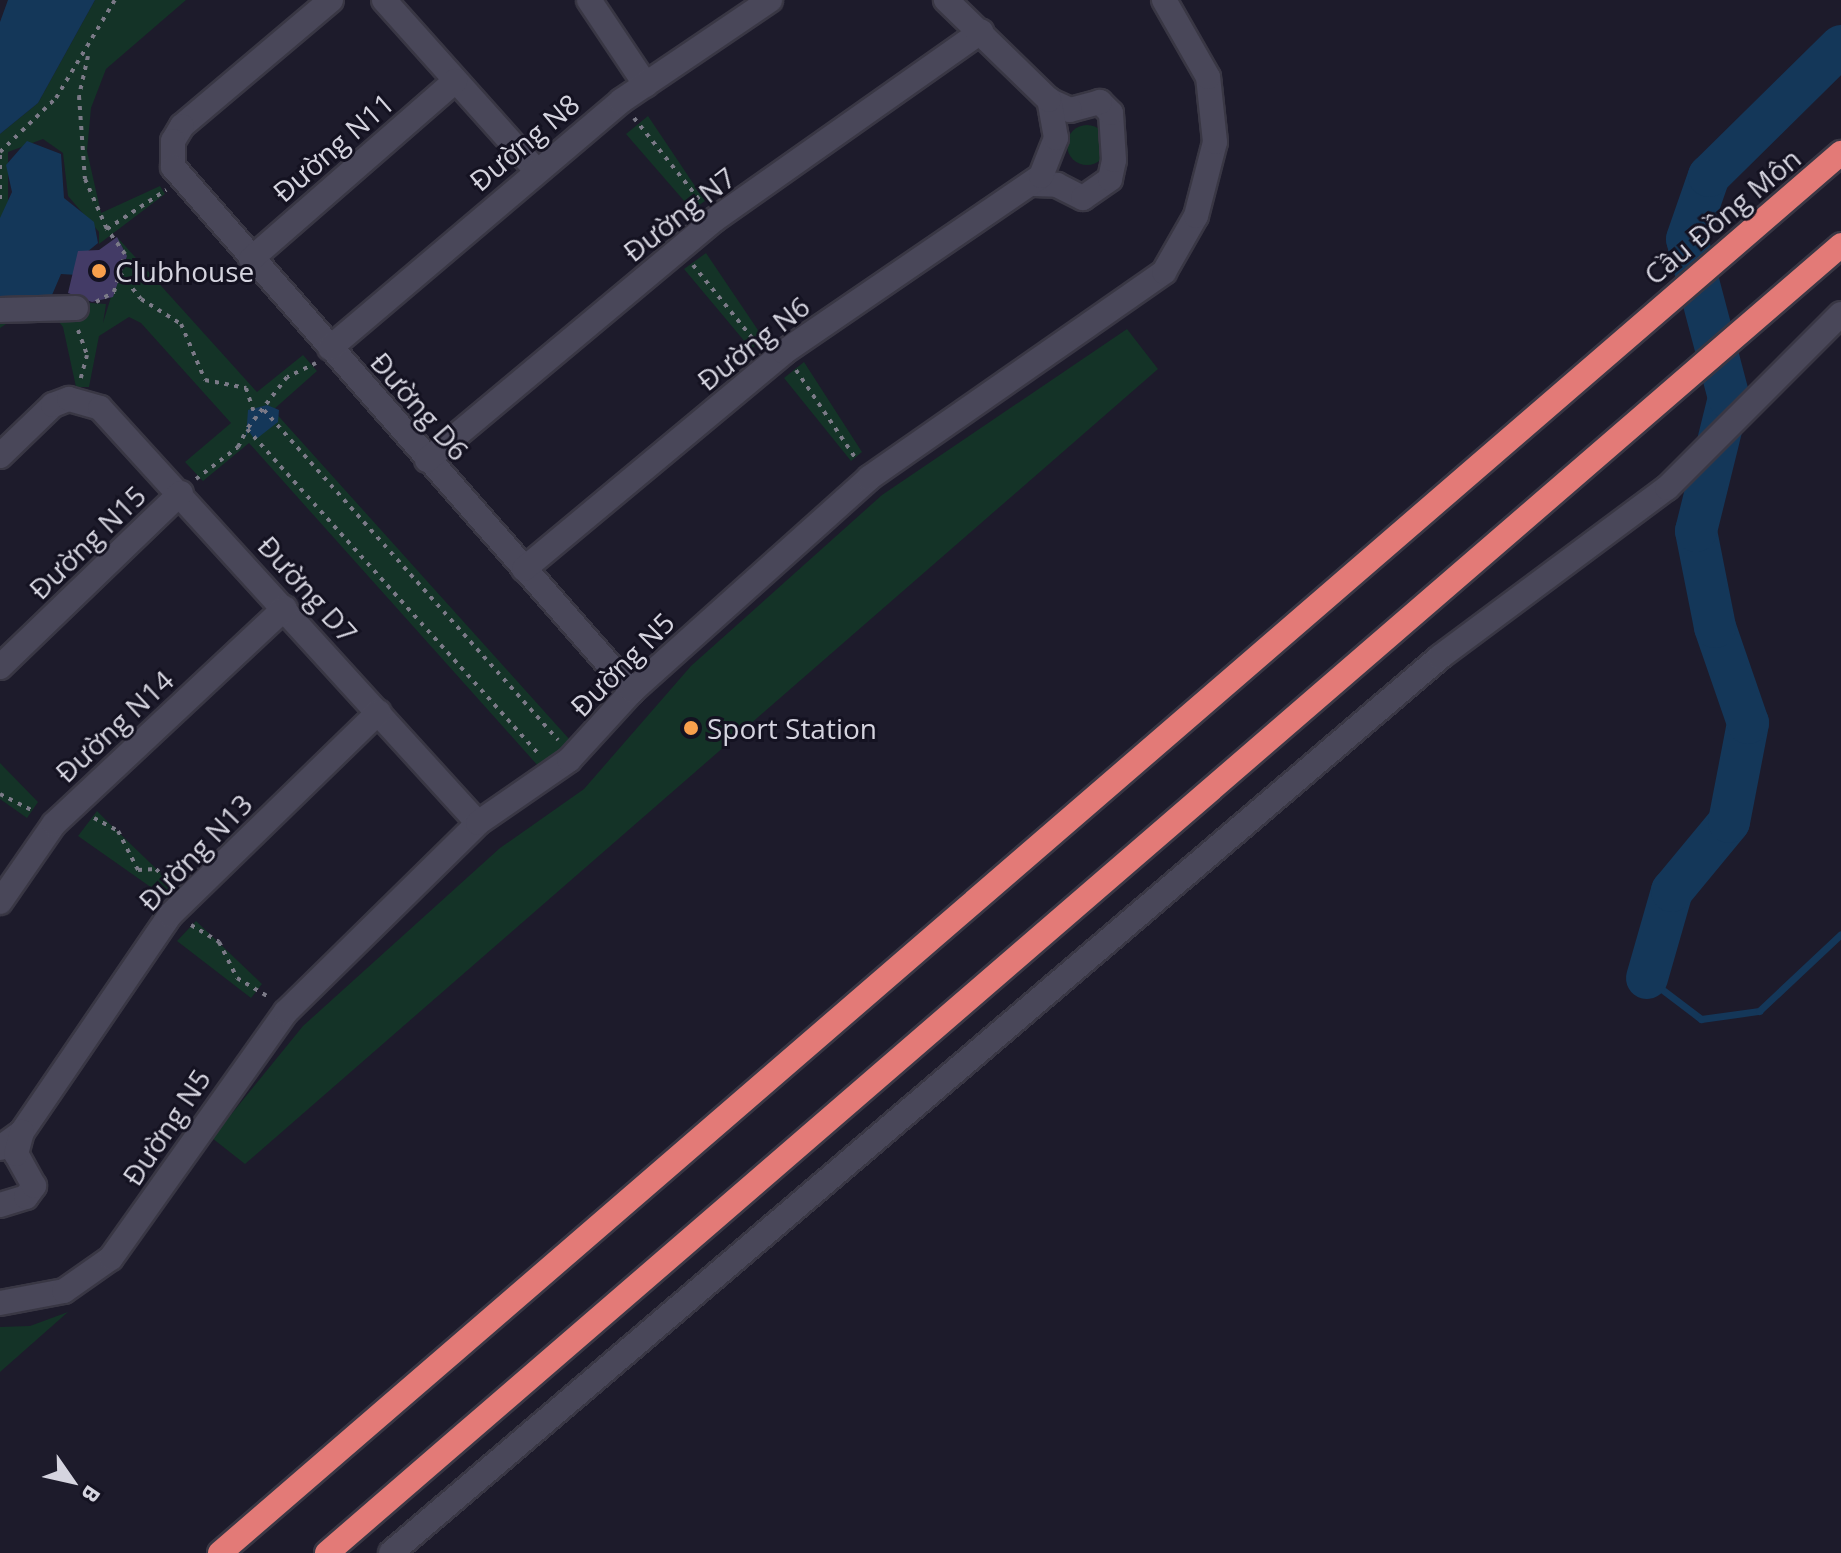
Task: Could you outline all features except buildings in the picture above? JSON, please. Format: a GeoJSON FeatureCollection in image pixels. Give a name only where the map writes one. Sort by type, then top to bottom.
{"type":"FeatureCollection","features":[{"type":"Feature","properties":{"kind":"highway","name":"Cầu Đồng Môn"},"geometry":{"type":"LineString","coordinates":[[220,1553],[1841,153]]}},
{"type":"Feature","properties":{"kind":"highway"},"geometry":{"type":"LineString","coordinates":[[327,1553],[1841,245]]}},
{"type":"Feature","properties":{"kind":"street"},"geometry":{"type":"LineString","coordinates":[[175,167],[182,126],[331,0]]}},
{"type":"Feature","properties":{"kind":"street"},"geometry":{"type":"LineString","coordinates":[[384,0],[535,169]]}},
{"type":"Feature","properties":{"kind":"street"},"geometry":{"type":"LineString","coordinates":[[589,0],[646,85]]}},
{"type":"Feature","properties":{"kind":"street","name":"Đường N8"},"geometry":{"type":"LineString","coordinates":[[330,348],[535,169],[621,101],[770,0]]}},
{"type":"Feature","properties":{"kind":"street"},"geometry":{"type":"LineString","coordinates":[[946,0],[1049,100],[1070,110],[1100,102],[1117,126],[1116,151],[1098,193],[1083,198],[1057,185],[1033,184]]}},
{"type":"Feature","properties":{"kind":"street","name":"Đường N5"},"geometry":{"type":"LineString","coordinates":[[0,1303],[56,1294],[96,1272],[286,1012],[478,823],[564,764],[632,691],[869,478],[1146,290],[1196,216],[1215,142],[1208,77],[1164,0]]}},
{"type":"Feature","properties":{"kind":"street","name":"Đường N7"},"geometry":{"type":"LineString","coordinates":[[427,460],[714,220],[981,32]]}},
{"type":"Feature","properties":{"kind":"street","name":"Đường N11"},"geometry":{"type":"LineString","coordinates":[[251,259],[455,81]]}},
{"type":"Feature","properties":{"kind":"street","name":"Đường N6"},"geometry":{"type":"LineString","coordinates":[[524,569],[778,357],[1033,184],[1054,152],[1049,100]]}},
{"type":"Feature","properties":{"kind":"street","name":"Đường D6"},"geometry":{"type":"LineString","coordinates":[[175,167],[251,259],[632,691]]}},
{"type":"Feature","properties":{"kind":"street"},"geometry":{"type":"LineString","coordinates":[[0,310],[76,308]]}},
{"type":"Feature","properties":{"kind":"street"},"geometry":{"type":"LineString","coordinates":[[391,1553],[694,1301],[1013,1016],[1481,624],[1598,546],[1729,425],[1782,369],[1841,314]]}},
{"type":"Feature","properties":{"kind":"street"},"geometry":{"type":"LineString","coordinates":[[0,456],[53,405],[88,400]]}},
{"type":"Feature","properties":{"kind":"street","name":"Đường D7"},"geometry":{"type":"LineString","coordinates":[[88,400],[181,493],[478,823]]}},
{"type":"Feature","properties":{"kind":"street","name":"Đường N15"},"geometry":{"type":"LineString","coordinates":[[0,667],[181,493]]}},
{"type":"Feature","properties":{"kind":"street","name":"Đường N14"},"geometry":{"type":"LineString","coordinates":[[0,902],[62,816],[285,608]]}},
{"type":"Feature","properties":{"kind":"street","name":"Đường N13"},"geometry":{"type":"LineString","coordinates":[[0,1148],[22,1132],[178,907],[379,712]]}},
{"type":"Feature","properties":{"kind":"street"},"geometry":{"type":"LineString","coordinates":[[0,1205],[26,1197],[34,1186],[16,1154],[22,1132]]}},
{"type":"Feature","properties":{"kind":"path"},"geometry":{"type":"LineString","coordinates":[[0,200],[0,154],[56,98],[88,54],[115,0]]}},
{"type":"Feature","properties":{"kind":"path"},"geometry":{"type":"LineString","coordinates":[[88,54],[79,96],[84,164],[107,229],[125,254],[120,273],[106,300],[76,308],[88,400]]}},
{"type":"Feature","properties":{"kind":"path"},"geometry":{"type":"LineString","coordinates":[[621,101],[714,220]]}},
{"type":"Feature","properties":{"kind":"path"},"geometry":{"type":"LineString","coordinates":[[107,229],[175,167]]}},
{"type":"Feature","properties":{"kind":"path"},"geometry":{"type":"LineString","coordinates":[[680,248],[778,357],[869,478]]}},
{"type":"Feature","properties":{"kind":"path"},"geometry":{"type":"LineString","coordinates":[[120,273],[141,299],[181,324],[205,380],[246,388],[256,418]]}},
{"type":"Feature","properties":{"kind":"path"},"geometry":{"type":"LineString","coordinates":[[181,493],[238,447],[247,429],[287,377],[330,348]]}},
{"type":"Feature","properties":{"kind":"path"},"geometry":{"type":"LineString","coordinates":[[264,410],[564,764]]}},
{"type":"Feature","properties":{"kind":"path"},"geometry":{"type":"LineString","coordinates":[[247,429],[564,764]]}},
{"type":"Feature","properties":{"kind":"path"},"geometry":{"type":"LineString","coordinates":[[0,794],[62,816],[112,826],[135,867],[156,869],[178,907],[210,934],[237,978],[286,1012]]}},
{"type":"Feature","properties":{"kind":"green space"},"geometry":{"type":"Polygon","coordinates":[[[95,0],[186,0],[106,69],[91,108],[87,151],[101,213],[160,186],[165,194],[99,244],[99,232],[68,196],[63,153],[43,139],[8,152],[8,204],[0,223],[0,134],[38,103],[95,0]]]}},
{"type":"Feature","properties":{"kind":"green space"},"geometry":{"type":"Polygon","coordinates":[[[648,116],[705,201],[692,210],[626,134],[648,116]]]}},
{"type":"Feature","properties":{"kind":"green space"},"geometry":{"type":"Polygon","coordinates":[[[1087,125],[1101,131],[1107,145],[1101,159],[1087,165],[1073,159],[1067,145],[1073,131],[1087,125]]]}},
{"type":"Feature","properties":{"kind":"green space"},"geometry":{"type":"Polygon","coordinates":[[[117,237],[257,392],[303,355],[317,371],[273,410],[579,750],[548,777],[249,443],[203,481],[185,462],[231,423],[141,323],[129,317],[99,336],[89,387],[76,387],[63,327],[51,312],[20,315],[0,328],[0,297],[106,304],[103,323],[114,287],[107,284],[125,268],[117,237]]]}},
{"type":"Feature","properties":{"kind":"green space"},"geometry":{"type":"Polygon","coordinates":[[[706,253],[764,339],[751,349],[684,269],[706,253]]]}},
{"type":"Feature","properties":{"kind":"green space","name":"Sport Station"},"geometry":{"type":"Polygon","coordinates":[[[1127,329],[1158,369],[245,1164],[212,1138],[303,1026],[500,848],[584,789],[691,666],[882,495],[1127,329]]]}},
{"type":"Feature","properties":{"kind":"green space"},"geometry":{"type":"Polygon","coordinates":[[[804,362],[862,452],[851,461],[784,378],[804,362]]]}},
{"type":"Feature","properties":{"kind":"green space"},"geometry":{"type":"Polygon","coordinates":[[[0,763],[38,802],[27,818],[0,799],[0,763]]]}},
{"type":"Feature","properties":{"kind":"green space"},"geometry":{"type":"Polygon","coordinates":[[[97,811],[173,885],[162,895],[78,836],[97,811]]]}},
{"type":"Feature","properties":{"kind":"green space"},"geometry":{"type":"Polygon","coordinates":[[[196,921],[262,984],[251,998],[177,941],[196,921]]]}},
{"type":"Feature","properties":{"kind":"green space"},"geometry":{"type":"Polygon","coordinates":[[[68,1312],[0,1372],[0,1327],[30,1326],[68,1312]]]}},
{"type":"Feature","properties":{"kind":"water"},"geometry":{"type":"Polygon","coordinates":[[[8,0],[95,0],[38,103],[0,134],[0,22],[8,0]]]}},
{"type":"Feature","properties":{"kind":"water"},"geometry":{"type":"Polygon","coordinates":[[[27,141],[61,154],[64,198],[94,222],[98,243],[76,261],[77,275],[61,274],[49,302],[0,302],[0,218],[12,192],[6,165],[27,141]]]}},
{"type":"Feature","properties":{"kind":"water"},"geometry":{"type":"Polygon","coordinates":[[[267,405],[279,410],[278,422],[255,440],[248,430],[246,437],[248,410],[267,405]]]}},
{"type":"Feature","properties":{"kind":"waterway"},"geometry":{"type":"LineString","coordinates":[[1647,978],[1672,891],[1729,822],[1748,723],[1715,627],[1696,531],[1729,398],[1687,239],[1709,176],[1841,46]]}},
{"type":"Feature","properties":{"kind":"waterway"},"geometry":{"type":"LineString","coordinates":[[1647,978],[1701,1019],[1759,1011],[1841,934]]}},
{"type":"Feature","properties":{"kind":"place","name":"Clubhouse"},"geometry":{"type":"Point","coordinates":[99,271]}},
{"type":"Feature","properties":{"kind":"place","name":"Sport Station"},"geometry":{"type":"Point","coordinates":[691,728]}}]}
